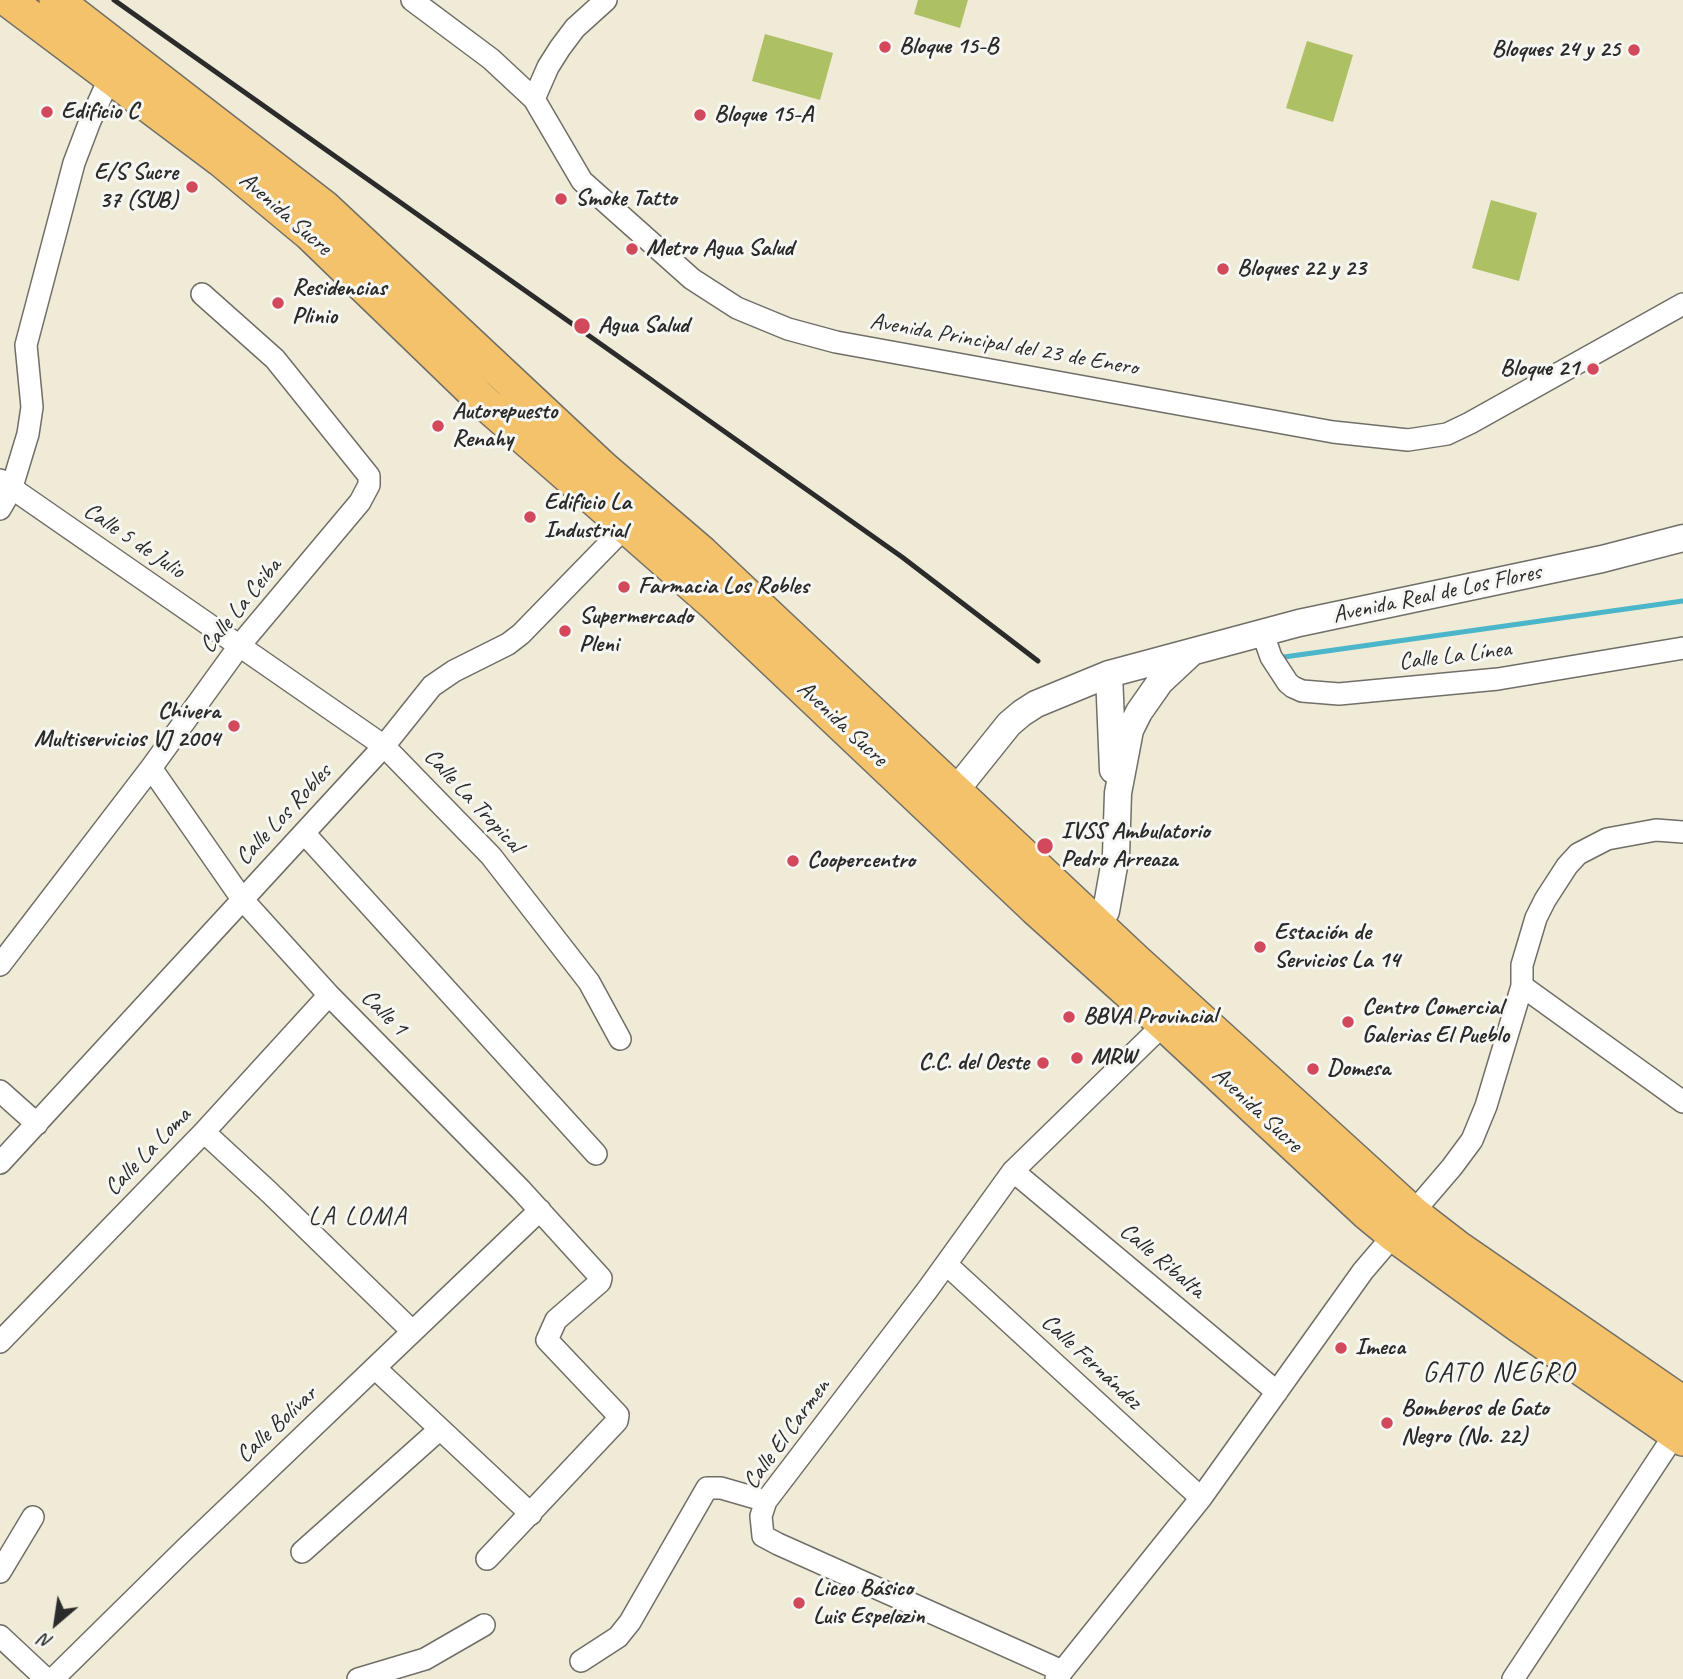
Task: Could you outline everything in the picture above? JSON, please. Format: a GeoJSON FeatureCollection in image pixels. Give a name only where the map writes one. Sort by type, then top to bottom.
{"type":"FeatureCollection","features":[{"type":"Feature","properties":{"kind":"main road","name":"Avenida Sucre"},"geometry":{"type":"LineString","coordinates":[[8,0],[221,160],[310,234],[487,405],[636,517],[702,553],[956,790],[1164,1024],[1404,1224],[1457,1247],[1680,1425]]}},
{"type":"Feature","properties":{"kind":"main road","name":"Avenida Sucre"},"geometry":{"type":"LineString","coordinates":[[56,0],[324,207],[603,468],[636,517],[713,603],[1036,909],[1086,934],[1404,1224]]}},
{"type":"Feature","properties":{"kind":"street","name":"Avenida Principal del 23 de Enero"},"geometry":{"type":"LineString","coordinates":[[412,0],[491,58],[534,99],[582,181],[692,279],[737,308],[788,329],[836,342],[1333,432],[1408,440],[1447,434],[1497,410],[1683,304]]}},
{"type":"Feature","properties":{"kind":"street"},"geometry":{"type":"LineString","coordinates":[[534,99],[548,67],[561,47],[575,29],[606,0]]}},
{"type":"Feature","properties":{"kind":"street"},"geometry":{"type":"LineString","coordinates":[[0,509],[6,485],[27,434],[32,407],[26,345],[74,163],[110,77]]}},
{"type":"Feature","properties":{"kind":"street","name":"Calle La Ceiba"},"geometry":{"type":"LineString","coordinates":[[0,965],[151,768],[240,645],[360,502],[369,485],[369,476],[275,359],[202,294]]}},
{"type":"Feature","properties":{"kind":"street","name":"Calle 5 de Julio"},"geometry":{"type":"LineString","coordinates":[[6,485],[240,645]]}},
{"type":"Feature","properties":{"kind":"street","name":"Calle Los Robles"},"geometry":{"type":"LineString","coordinates":[[0,1163],[384,746],[432,685],[454,670],[508,644],[636,517]]}},
{"type":"Feature","properties":{"kind":"street","name":"Avenida Real de Los Flores"},"geometry":{"type":"LineString","coordinates":[[956,790],[1009,724],[1022,713],[1036,704],[1118,672],[1299,623],[1602,559],[1683,538]]}},
{"type":"Feature","properties":{"kind":"street","name":"Calle La Línea"},"geometry":{"type":"LineString","coordinates":[[1263,634],[1271,657],[1287,683],[1302,691],[1339,694],[1498,679],[1683,648]]}},
{"type":"Feature","properties":{"kind":"street","name":"Calle La Tropical"},"geometry":{"type":"LineString","coordinates":[[240,645],[384,746],[491,856],[589,982],[620,1039]]}},
{"type":"Feature","properties":{"kind":"street","name":"Avenida Real de Los Flores"},"geometry":{"type":"LineString","coordinates":[[1086,934],[1100,922],[1106,911],[1116,855],[1118,793],[1130,730],[1139,712],[1165,676],[1192,653]]}},
{"type":"Feature","properties":{"kind":"street"},"geometry":{"type":"LineString","coordinates":[[1118,672],[1139,686],[1142,693],[1139,712]]}},
{"type":"Feature","properties":{"kind":"street","name":"Avenida Real de Los Flores"},"geometry":{"type":"LineString","coordinates":[[1118,672],[1111,762],[1118,793]]}},
{"type":"Feature","properties":{"kind":"street","name":"Calle 1"},"geometry":{"type":"LineString","coordinates":[[151,768],[242,899],[329,995],[540,1210],[601,1278],[600,1282],[556,1320],[547,1340],[618,1418],[531,1514]]}},
{"type":"Feature","properties":{"kind":"street"},"geometry":{"type":"LineString","coordinates":[[1059,1675],[1201,1498],[1363,1271],[1472,1140],[1480,1123],[1522,986],[1522,965],[1536,918],[1555,883],[1578,854],[1607,839],[1656,830],[1683,832]]}},
{"type":"Feature","properties":{"kind":"street"},"geometry":{"type":"LineString","coordinates":[[304,833],[596,1154]]}},
{"type":"Feature","properties":{"kind":"street"},"geometry":{"type":"LineString","coordinates":[[1522,986],[1683,1102]]}},
{"type":"Feature","properties":{"kind":"street","name":"Calle La Loma"},"geometry":{"type":"LineString","coordinates":[[0,1342],[204,1132],[329,995]]}},
{"type":"Feature","properties":{"kind":"street","name":"Calle El Carmen"},"geometry":{"type":"LineString","coordinates":[[1059,1675],[763,1536],[761,1517],[766,1501],[1013,1171],[1164,1024]]}},
{"type":"Feature","properties":{"kind":"street"},"geometry":{"type":"LineString","coordinates":[[0,1091],[37,1124]]}},
{"type":"Feature","properties":{"kind":"street"},"geometry":{"type":"LineString","coordinates":[[204,1132],[270,1192],[412,1331]]}},
{"type":"Feature","properties":{"kind":"street","name":"Calle Ribalta"},"geometry":{"type":"LineString","coordinates":[[1013,1171],[1277,1392]]}},
{"type":"Feature","properties":{"kind":"street","name":"Calle Bolívar"},"geometry":{"type":"LineString","coordinates":[[53,1679],[222,1513],[540,1210]]}},
{"type":"Feature","properties":{"kind":"street","name":"Calle Fernández"},"geometry":{"type":"LineString","coordinates":[[946,1264],[1201,1498]]}},
{"type":"Feature","properties":{"kind":"street"},"geometry":{"type":"LineString","coordinates":[[375,1368],[531,1514],[487,1559]]}},
{"type":"Feature","properties":{"kind":"street"},"geometry":{"type":"LineString","coordinates":[[1513,1679],[1680,1425]]}},
{"type":"Feature","properties":{"kind":"street"},"geometry":{"type":"LineString","coordinates":[[302,1552],[440,1429]]}},
{"type":"Feature","properties":{"kind":"street"},"geometry":{"type":"LineString","coordinates":[[581,1661],[618,1637],[630,1622],[707,1488],[721,1488],[766,1501]]}},
{"type":"Feature","properties":{"kind":"street"},"geometry":{"type":"LineString","coordinates":[[0,1572],[33,1517]]}},
{"type":"Feature","properties":{"kind":"street"},"geometry":{"type":"LineString","coordinates":[[358,1679],[425,1659],[484,1625]]}},
{"type":"Feature","properties":{"kind":"street"},"geometry":{"type":"LineString","coordinates":[[0,1636],[46,1679]]}},
{"type":"Feature","properties":{"kind":"green space"},"geometry":{"type":"Polygon","coordinates":[[[918,0],[968,0],[960,28],[914,14],[918,0]]]}},
{"type":"Feature","properties":{"kind":"green space"},"geometry":{"type":"Polygon","coordinates":[[[765,34],[833,53],[820,100],[752,81],[765,34]]]}},
{"type":"Feature","properties":{"kind":"green space"},"geometry":{"type":"Polygon","coordinates":[[[1307,41],[1353,55],[1333,122],[1286,108],[1307,41]]]}},
{"type":"Feature","properties":{"kind":"green space"},"geometry":{"type":"Polygon","coordinates":[[[1491,200],[1537,213],[1519,281],[1472,268],[1491,200]]]}},
{"type":"Feature","properties":{"kind":"waterway"},"geometry":{"type":"LineString","coordinates":[[1277,658],[1683,601]]}},
{"type":"Feature","properties":{"kind":"railway"},"geometry":{"type":"LineString","coordinates":[[114,0],[902,557],[1038,661]]}},
{"type":"Feature","properties":{"kind":"place","name":"Bloque 15-B"},"geometry":{"type":"Point","coordinates":[885,47]}},
{"type":"Feature","properties":{"kind":"place","name":"Bloques 24 y 25"},"geometry":{"type":"Point","coordinates":[1634,50]}},
{"type":"Feature","properties":{"kind":"place","name":"Edificio C"},"geometry":{"type":"Point","coordinates":[47,112]}},
{"type":"Feature","properties":{"kind":"place","name":"Bloque 15-A"},"geometry":{"type":"Point","coordinates":[700,115]}},
{"type":"Feature","properties":{"kind":"place","name":"E/S Sucre 37 (SUB)"},"geometry":{"type":"Point","coordinates":[192,187]}},
{"type":"Feature","properties":{"kind":"place","name":"Smoke Tatto"},"geometry":{"type":"Point","coordinates":[561,199]}},
{"type":"Feature","properties":{"kind":"place","name":"Metro Agua Salud"},"geometry":{"type":"Point","coordinates":[632,249]}},
{"type":"Feature","properties":{"kind":"place","name":"Bloques 22 y 23"},"geometry":{"type":"Point","coordinates":[1223,269]}},
{"type":"Feature","properties":{"kind":"place","name":"Residencias Plinio"},"geometry":{"type":"Point","coordinates":[278,303]}},
{"type":"Feature","properties":{"kind":"place","name":"Agua Salud"},"geometry":{"type":"Point","coordinates":[582,326]}},
{"type":"Feature","properties":{"kind":"place","name":"Bloque 21"},"geometry":{"type":"Point","coordinates":[1593,369]}},
{"type":"Feature","properties":{"kind":"place","name":"Autorepuesto Renahy"},"geometry":{"type":"Point","coordinates":[438,426]}},
{"type":"Feature","properties":{"kind":"place","name":"Edificio La Industrial"},"geometry":{"type":"Point","coordinates":[530,517]}},
{"type":"Feature","properties":{"kind":"place","name":"Farmacia Los Robles"},"geometry":{"type":"Point","coordinates":[624,587]}},
{"type":"Feature","properties":{"kind":"place","name":"Supermercado Pleni"},"geometry":{"type":"Point","coordinates":[565,631]}},
{"type":"Feature","properties":{"kind":"place","name":"Chivera Multiservicios VJ 2004"},"geometry":{"type":"Point","coordinates":[234,726]}},
{"type":"Feature","properties":{"kind":"place","name":"IVSS Ambulatorio Pedro Arreaza"},"geometry":{"type":"Point","coordinates":[1045,846]}},
{"type":"Feature","properties":{"kind":"place","name":"Coopercentro"},"geometry":{"type":"Point","coordinates":[793,861]}},
{"type":"Feature","properties":{"kind":"place","name":"Estación de Servicios La 14"},"geometry":{"type":"Point","coordinates":[1260,947]}},
{"type":"Feature","properties":{"kind":"place","name":"BBVA Provincial"},"geometry":{"type":"Point","coordinates":[1069,1017]}},
{"type":"Feature","properties":{"kind":"place","name":"Centro Comercial Galerias El Pueblo"},"geometry":{"type":"Point","coordinates":[1348,1022]}},
{"type":"Feature","properties":{"kind":"place","name":"MRW"},"geometry":{"type":"Point","coordinates":[1077,1058]}},
{"type":"Feature","properties":{"kind":"place","name":"C.C. del Oeste"},"geometry":{"type":"Point","coordinates":[1043,1063]}},
{"type":"Feature","properties":{"kind":"place","name":"Domesa"},"geometry":{"type":"Point","coordinates":[1313,1069]}},
{"type":"Feature","properties":{"kind":"place","name":"Imeca"},"geometry":{"type":"Point","coordinates":[1341,1348]}},
{"type":"Feature","properties":{"kind":"place","name":"Bomberos de Gato Negro (No. 22)"},"geometry":{"type":"Point","coordinates":[1387,1423]}},
{"type":"Feature","properties":{"kind":"place","name":"Liceo Básico Luis Espelozin"},"geometry":{"type":"Point","coordinates":[799,1603]}},
{"type":"Feature","properties":{"kind":"district","name":"LA LOMA"},"geometry":{"type":"Point","coordinates":[358,1217]}},
{"type":"Feature","properties":{"kind":"district","name":"GATO NEGRO"},"geometry":{"type":"Point","coordinates":[1499,1374]}}]}
